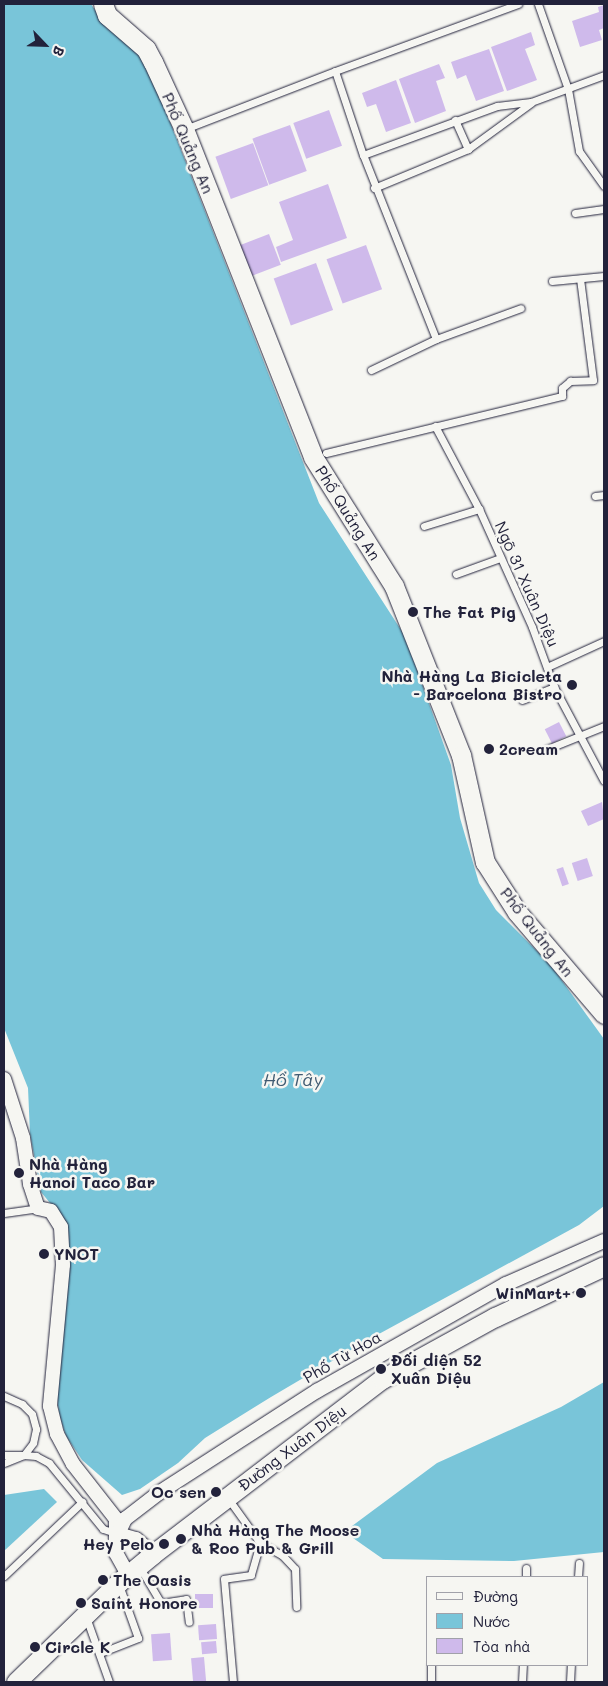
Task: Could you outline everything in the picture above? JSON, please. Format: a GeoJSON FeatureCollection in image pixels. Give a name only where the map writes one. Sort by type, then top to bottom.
{"type":"FeatureCollection","features":[{"type":"Feature","properties":{"kind":"street","name":"Phố Quảng An"},"geometry":{"type":"LineString","coordinates":[[103,4],[108,15],[146,49],[184,129],[312,457],[394,586],[427,665],[461,755],[485,862],[518,912],[604,1014]]}},
{"type":"Feature","properties":{"kind":"street"},"geometry":{"type":"LineString","coordinates":[[4,1079],[23,1138],[30,1184],[38,1208],[51,1211],[61,1228],[63,1264],[50,1406],[56,1434],[73,1464],[116,1519],[118,1534],[116,1553],[134,1569]]}},
{"type":"Feature","properties":{"kind":"street","name":"Phố Từ Hoa"},"geometry":{"type":"LineString","coordinates":[[118,1534],[125,1520],[160,1492],[317,1391],[506,1284],[604,1241]]}},
{"type":"Feature","properties":{"kind":"street","name":"Đường Xuân Diệu"},"geometry":{"type":"LineString","coordinates":[[16,1682],[134,1569],[382,1379],[495,1317],[604,1266]]}},
{"type":"Feature","properties":{"kind":"street"},"geometry":{"type":"LineString","coordinates":[[118,1534],[136,1539],[134,1569]]}},
{"type":"Feature","properties":{"kind":"lane"},"geometry":{"type":"LineString","coordinates":[[184,129],[518,4]]}},
{"type":"Feature","properties":{"kind":"lane"},"geometry":{"type":"LineString","coordinates":[[538,4],[568,89],[579,151],[604,186]]}},
{"type":"Feature","properties":{"kind":"lane"},"geometry":{"type":"LineString","coordinates":[[335,71],[374,188],[436,340]]}},
{"type":"Feature","properties":{"kind":"lane"},"geometry":{"type":"LineString","coordinates":[[363,155],[497,106],[531,102],[604,75]]}},
{"type":"Feature","properties":{"kind":"lane"},"geometry":{"type":"LineString","coordinates":[[374,188],[468,149],[531,102]]}},
{"type":"Feature","properties":{"kind":"lane"},"geometry":{"type":"LineString","coordinates":[[455,120],[468,149]]}},
{"type":"Feature","properties":{"kind":"lane"},"geometry":{"type":"LineString","coordinates":[[575,213],[604,209]]}},
{"type":"Feature","properties":{"kind":"lane"},"geometry":{"type":"LineString","coordinates":[[552,281],[604,276]]}},
{"type":"Feature","properties":{"kind":"lane"},"geometry":{"type":"LineString","coordinates":[[326,454],[562,396],[562,388],[570,381],[593,380],[580,279]]}},
{"type":"Feature","properties":{"kind":"lane"},"geometry":{"type":"LineString","coordinates":[[371,370],[436,340],[521,308]]}},
{"type":"Feature","properties":{"kind":"lane","name":"Ngõ 31 Xuân Diệu"},"geometry":{"type":"LineString","coordinates":[[435,426],[479,509],[548,667],[554,687],[604,781]]}},
{"type":"Feature","properties":{"kind":"lane"},"geometry":{"type":"LineString","coordinates":[[595,496],[604,495]]}},
{"type":"Feature","properties":{"kind":"lane"},"geometry":{"type":"LineString","coordinates":[[424,526],[479,509]]}},
{"type":"Feature","properties":{"kind":"lane"},"geometry":{"type":"LineString","coordinates":[[456,574],[500,558]]}},
{"type":"Feature","properties":{"kind":"lane"},"geometry":{"type":"LineString","coordinates":[[548,667],[604,641]]}},
{"type":"Feature","properties":{"kind":"lane"},"geometry":{"type":"LineString","coordinates":[[522,700],[554,687]]}},
{"type":"Feature","properties":{"kind":"lane"},"geometry":{"type":"LineString","coordinates":[[547,749],[604,726]]}},
{"type":"Feature","properties":{"kind":"lane"},"geometry":{"type":"LineString","coordinates":[[4,1213],[38,1208]]}},
{"type":"Feature","properties":{"kind":"lane"},"geometry":{"type":"LineString","coordinates":[[4,1396],[22,1404],[35,1421],[33,1444],[24,1455],[4,1463]]}},
{"type":"Feature","properties":{"kind":"lane"},"geometry":{"type":"LineString","coordinates":[[4,1455],[36,1456],[49,1463],[103,1529],[118,1534]]}},
{"type":"Feature","properties":{"kind":"lane"},"geometry":{"type":"LineString","coordinates":[[227,1497],[260,1543],[282,1555],[295,1569],[296,1607]]}},
{"type":"Feature","properties":{"kind":"lane"},"geometry":{"type":"LineString","coordinates":[[4,1576],[82,1502]]}},
{"type":"Feature","properties":{"kind":"lane"},"geometry":{"type":"LineString","coordinates":[[233,1682],[224,1579],[251,1575],[260,1543]]}},
{"type":"Feature","properties":{"kind":"lane"},"geometry":{"type":"LineString","coordinates":[[578,1576],[579,1563]]}},
{"type":"Feature","properties":{"kind":"lane"},"geometry":{"type":"LineString","coordinates":[[526,1568],[526,1576]]}},
{"type":"Feature","properties":{"kind":"lane"},"geometry":{"type":"LineString","coordinates":[[134,1569],[161,1603],[186,1599],[189,1622]]}},
{"type":"Feature","properties":{"kind":"lane"},"geometry":{"type":"LineString","coordinates":[[100,1653],[138,1638],[134,1569]]}},
{"type":"Feature","properties":{"kind":"lane"},"geometry":{"type":"LineString","coordinates":[[85,1615],[109,1682]]}},
{"type":"Feature","properties":{"kind":"lane"},"geometry":{"type":"LineString","coordinates":[[431,1666],[431,1682]]}},
{"type":"Feature","properties":{"kind":"lane"},"geometry":{"type":"LineString","coordinates":[[522,1666],[522,1682]]}},
{"type":"Feature","properties":{"kind":"lane"},"geometry":{"type":"LineString","coordinates":[[570,1682],[571,1666]]}},
{"type":"Feature","properties":{"kind":"water","name":"Hồ Tây"},"geometry":{"type":"Polygon","coordinates":[[[4,4],[91,4],[107,28],[139,52],[147,63],[319,503],[405,636],[451,765],[460,818],[479,883],[496,910],[550,964],[604,1039],[604,1206],[579,1225],[366,1341],[271,1397],[205,1438],[178,1463],[140,1489],[122,1495],[82,1460],[66,1436],[60,1418],[57,1399],[59,1214],[41,1192],[30,1134],[28,1088],[4,1028],[4,4]]]}},
{"type":"Feature","properties":{"kind":"water"},"geometry":{"type":"Polygon","coordinates":[[[604,1382],[604,1552],[514,1561],[383,1559],[353,1538],[348,1529],[437,1463],[561,1407],[604,1382]]]}},
{"type":"Feature","properties":{"kind":"water"},"geometry":{"type":"Polygon","coordinates":[[[44,1489],[57,1502],[4,1551],[4,1495],[44,1489]]]}},
{"type":"Feature","properties":{"kind":"building"},"geometry":{"type":"Polygon","coordinates":[[[604,5],[604,28],[599,30],[602,40],[580,47],[572,21],[599,12],[598,7],[604,5]]]}},
{"type":"Feature","properties":{"kind":"building"},"geometry":{"type":"Polygon","coordinates":[[[531,32],[535,45],[525,49],[537,80],[507,91],[491,47],[531,32]]]}},
{"type":"Feature","properties":{"kind":"building"},"geometry":{"type":"Polygon","coordinates":[[[489,49],[504,91],[476,101],[466,75],[457,79],[451,62],[489,49]]]}},
{"type":"Feature","properties":{"kind":"building"},"geometry":{"type":"Polygon","coordinates":[[[439,64],[445,78],[436,81],[446,111],[415,123],[399,79],[439,64]]]}},
{"type":"Feature","properties":{"kind":"building"},"geometry":{"type":"Polygon","coordinates":[[[396,80],[411,123],[386,132],[376,104],[367,107],[362,93],[396,80]]]}},
{"type":"Feature","properties":{"kind":"building"},"geometry":{"type":"Polygon","coordinates":[[[329,110],[342,146],[306,159],[293,123],[329,110]]]}},
{"type":"Feature","properties":{"kind":"building"},"geometry":{"type":"Polygon","coordinates":[[[290,125],[307,171],[269,185],[252,139],[290,125]]]}},
{"type":"Feature","properties":{"kind":"building"},"geometry":{"type":"Polygon","coordinates":[[[253,143],[268,185],[231,199],[215,157],[253,143]]]}},
{"type":"Feature","properties":{"kind":"building"},"geometry":{"type":"Polygon","coordinates":[[[328,184],[347,238],[281,262],[276,247],[293,240],[279,202],[328,184]]]}},
{"type":"Feature","properties":{"kind":"building"},"geometry":{"type":"Polygon","coordinates":[[[269,234],[281,265],[249,277],[237,246],[269,234]]]}},
{"type":"Feature","properties":{"kind":"building"},"geometry":{"type":"Polygon","coordinates":[[[366,245],[382,289],[343,304],[327,259],[366,245]]]}},
{"type":"Feature","properties":{"kind":"building"},"geometry":{"type":"Polygon","coordinates":[[[316,263],[333,310],[291,325],[274,278],[316,263]]]}},
{"type":"Feature","properties":{"kind":"building"},"geometry":{"type":"Polygon","coordinates":[[[559,722],[566,736],[552,744],[545,729],[559,722]]]}},
{"type":"Feature","properties":{"kind":"building"},"geometry":{"type":"Polygon","coordinates":[[[602,802],[604,819],[588,826],[581,811],[602,802]]]}},
{"type":"Feature","properties":{"kind":"building"},"geometry":{"type":"Polygon","coordinates":[[[587,858],[593,876],[578,881],[572,863],[587,858]]]}},
{"type":"Feature","properties":{"kind":"building"},"geometry":{"type":"Polygon","coordinates":[[[563,867],[569,884],[562,886],[556,869],[563,867]]]}},
{"type":"Feature","properties":{"kind":"building"},"geometry":{"type":"Polygon","coordinates":[[[195,1594],[213,1594],[213,1608],[195,1608],[195,1594]]]}},
{"type":"Feature","properties":{"kind":"building"},"geometry":{"type":"Polygon","coordinates":[[[216,1624],[217,1639],[199,1640],[198,1625],[216,1624]]]}},
{"type":"Feature","properties":{"kind":"building"},"geometry":{"type":"Polygon","coordinates":[[[170,1633],[172,1660],[153,1661],[151,1634],[170,1633]]]}},
{"type":"Feature","properties":{"kind":"building"},"geometry":{"type":"Polygon","coordinates":[[[216,1641],[217,1653],[202,1654],[201,1642],[216,1641]]]}},
{"type":"Feature","properties":{"kind":"building"},"geometry":{"type":"Polygon","coordinates":[[[204,1657],[206,1682],[193,1682],[191,1658],[204,1657]]]}},
{"type":"Feature","properties":{"kind":"place","name":"The Fat Pig"},"geometry":{"type":"Point","coordinates":[413,612]}},
{"type":"Feature","properties":{"kind":"place","name":"Nhà Hàng La Bicicleta - Barcelona Bistro"},"geometry":{"type":"Point","coordinates":[572,685]}},
{"type":"Feature","properties":{"kind":"place","name":"2cream"},"geometry":{"type":"Point","coordinates":[489,749]}},
{"type":"Feature","properties":{"kind":"place","name":"Nhà Hàng Hanoi Taco Bar"},"geometry":{"type":"Point","coordinates":[19,1173]}},
{"type":"Feature","properties":{"kind":"place","name":"YNOT"},"geometry":{"type":"Point","coordinates":[44,1254]}},
{"type":"Feature","properties":{"kind":"place","name":"WinMart+"},"geometry":{"type":"Point","coordinates":[581,1293]}},
{"type":"Feature","properties":{"kind":"place","name":"Đối diện 52 Xuân Diệu"},"geometry":{"type":"Point","coordinates":[381,1369]}},
{"type":"Feature","properties":{"kind":"place","name":"Oc sen"},"geometry":{"type":"Point","coordinates":[216,1492]}},
{"type":"Feature","properties":{"kind":"place","name":"Nhà Hàng The Moose & Roo Pub & Grill"},"geometry":{"type":"Point","coordinates":[181,1539]}},
{"type":"Feature","properties":{"kind":"place","name":"Hey Pelo"},"geometry":{"type":"Point","coordinates":[164,1544]}},
{"type":"Feature","properties":{"kind":"place","name":"The Oasis"},"geometry":{"type":"Point","coordinates":[103,1580]}},
{"type":"Feature","properties":{"kind":"place","name":"Saint Honore"},"geometry":{"type":"Point","coordinates":[81,1603]}},
{"type":"Feature","properties":{"kind":"place","name":"Circle K"},"geometry":{"type":"Point","coordinates":[35,1647]}}]}
